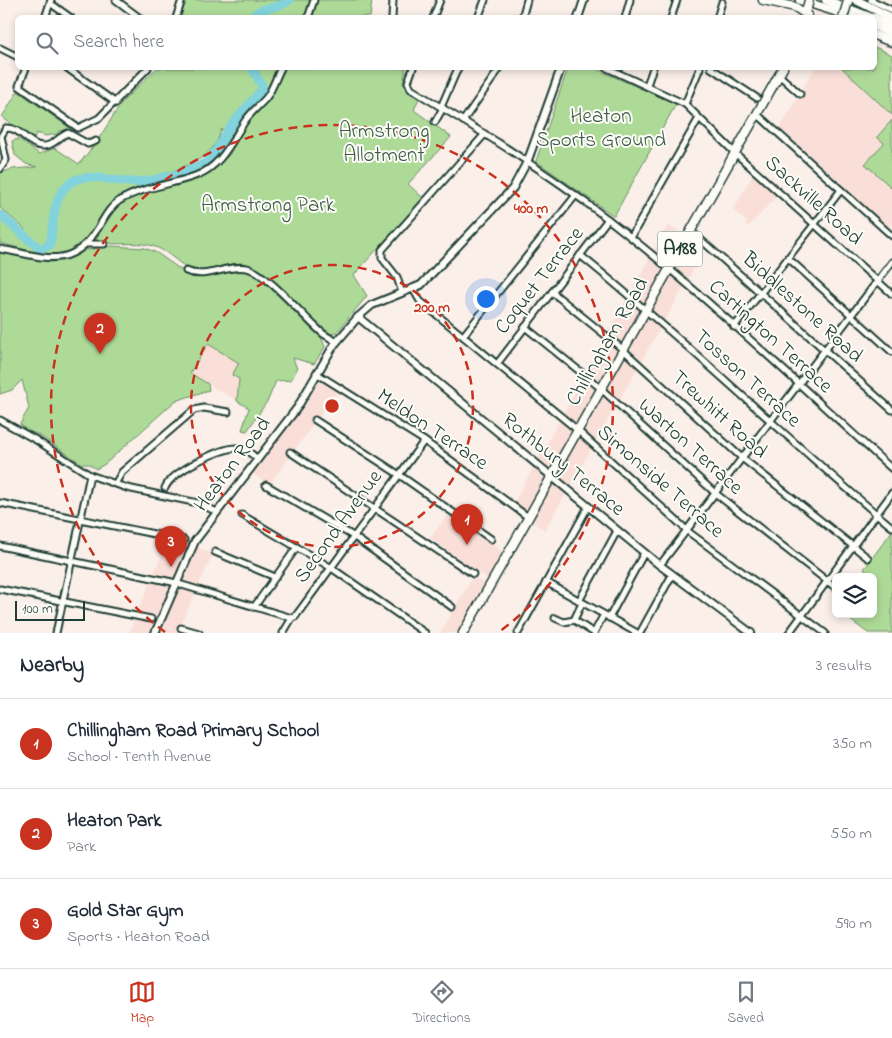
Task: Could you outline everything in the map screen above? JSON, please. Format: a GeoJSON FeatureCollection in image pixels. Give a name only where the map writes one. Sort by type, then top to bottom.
{"type":"FeatureCollection","features":[{"type":"Feature","properties":{"kind":"main road"},"geometry":{"type":"LineString","coordinates":[[764,0],[808,12]]}},
{"type":"Feature","properties":{"kind":"main road"},"geometry":{"type":"LineString","coordinates":[[800,0],[847,15]]}},
{"type":"Feature","properties":{"kind":"main road"},"geometry":{"type":"LineString","coordinates":[[826,0],[865,15]]}},
{"type":"Feature","properties":{"kind":"main road"},"geometry":{"type":"LineString","coordinates":[[844,15],[851,0],[892,18]]}},
{"type":"Feature","properties":{"kind":"main road"},"geometry":{"type":"LineString","coordinates":[[877,20],[892,26]]}},
{"type":"Feature","properties":{"kind":"main road"},"geometry":{"type":"LineString","coordinates":[[877,27],[892,34]]}},
{"type":"Feature","properties":{"kind":"main road"},"geometry":{"type":"LineString","coordinates":[[877,36],[892,42]]}},
{"type":"Feature","properties":{"kind":"main road","name":"Chillingham Road"},"geometry":{"type":"LineString","coordinates":[[463,633],[782,70]]}},
{"type":"Feature","properties":{"kind":"street"},"geometry":{"type":"LineString","coordinates":[[116,0],[136,15]]}},
{"type":"Feature","properties":{"kind":"street"},"geometry":{"type":"LineString","coordinates":[[177,15],[182,0]]}},
{"type":"Feature","properties":{"kind":"street"},"geometry":{"type":"LineString","coordinates":[[309,15],[314,0]]}},
{"type":"Feature","properties":{"kind":"street"},"geometry":{"type":"LineString","coordinates":[[392,15],[393,0]]}},
{"type":"Feature","properties":{"kind":"street"},"geometry":{"type":"LineString","coordinates":[[434,15],[440,0]]}},
{"type":"Feature","properties":{"kind":"street"},"geometry":{"type":"LineString","coordinates":[[479,15],[485,0]]}},
{"type":"Feature","properties":{"kind":"street"},"geometry":{"type":"LineString","coordinates":[[523,15],[527,0]]}},
{"type":"Feature","properties":{"kind":"street"},"geometry":{"type":"LineString","coordinates":[[579,15],[584,0]]}},
{"type":"Feature","properties":{"kind":"street"},"geometry":{"type":"LineString","coordinates":[[626,15],[630,0]]}},
{"type":"Feature","properties":{"kind":"street"},"geometry":{"type":"LineString","coordinates":[[672,15],[677,0]]}},
{"type":"Feature","properties":{"kind":"street"},"geometry":{"type":"LineString","coordinates":[[871,0],[892,10]]}},
{"type":"Feature","properties":{"kind":"street"},"geometry":{"type":"LineString","coordinates":[[46,15],[51,1],[67,15]]}},
{"type":"Feature","properties":{"kind":"street"},"geometry":{"type":"LineString","coordinates":[[718,15],[722,2]]}},
{"type":"Feature","properties":{"kind":"street"},"geometry":{"type":"LineString","coordinates":[[0,48],[15,56]]}},
{"type":"Feature","properties":{"kind":"street"},"geometry":{"type":"LineString","coordinates":[[25,70],[19,86],[78,128],[99,118],[146,70]]}},
{"type":"Feature","properties":{"kind":"street"},"geometry":{"type":"LineString","coordinates":[[70,70],[116,102]]}},
{"type":"Feature","properties":{"kind":"street"},"geometry":{"type":"LineString","coordinates":[[0,249],[52,259],[74,252],[87,244],[119,200],[144,190],[196,176],[214,166],[225,154],[248,118],[267,97],[280,70]]}},
{"type":"Feature","properties":{"kind":"street","name":"Cartington Terrace"},"geometry":{"type":"LineString","coordinates":[[412,70],[409,79],[409,87],[528,160],[631,237],[670,269],[892,469]]}},
{"type":"Feature","properties":{"kind":"street"},"geometry":{"type":"LineString","coordinates":[[435,122],[457,70]]}},
{"type":"Feature","properties":{"kind":"street"},"geometry":{"type":"LineString","coordinates":[[463,120],[499,70]]}},
{"type":"Feature","properties":{"kind":"street"},"geometry":{"type":"LineString","coordinates":[[413,289],[430,277],[501,204],[514,188],[528,160],[560,70]]}},
{"type":"Feature","properties":{"kind":"street","name":"Sackville Road"},"geometry":{"type":"LineString","coordinates":[[613,70],[685,104],[735,153],[892,294]]}},
{"type":"Feature","properties":{"kind":"street"},"geometry":{"type":"LineString","coordinates":[[647,85],[652,70]]}},
{"type":"Feature","properties":{"kind":"street"},"geometry":{"type":"LineString","coordinates":[[685,104],[699,70]]}},
{"type":"Feature","properties":{"kind":"street"},"geometry":{"type":"LineString","coordinates":[[714,70],[757,98]]}},
{"type":"Feature","properties":{"kind":"street"},"geometry":{"type":"LineString","coordinates":[[779,75],[800,94]]}},
{"type":"Feature","properties":{"kind":"street"},"geometry":{"type":"LineString","coordinates":[[757,114],[892,236]]}},
{"type":"Feature","properties":{"kind":"street"},"geometry":{"type":"LineString","coordinates":[[631,237],[700,118]]}},
{"type":"Feature","properties":{"kind":"street"},"geometry":{"type":"LineString","coordinates":[[0,169],[6,160],[2,134],[6,128],[13,129],[38,146],[50,145],[68,133],[88,144],[96,140]]}},
{"type":"Feature","properties":{"kind":"street"},"geometry":{"type":"LineString","coordinates":[[402,293],[396,277],[381,256],[383,248],[485,134]]}},
{"type":"Feature","properties":{"kind":"street"},"geometry":{"type":"LineString","coordinates":[[734,327],[841,190]]}},
{"type":"Feature","properties":{"kind":"street"},"geometry":{"type":"LineString","coordinates":[[464,336],[576,195]]}},
{"type":"Feature","properties":{"kind":"street","name":"Coquet Terrace"},"geometry":{"type":"LineString","coordinates":[[497,364],[608,219]]}},
{"type":"Feature","properties":{"kind":"street","name":"Biddlestone Road"},"geometry":{"type":"LineString","coordinates":[[691,231],[892,410]]}},
{"type":"Feature","properties":{"kind":"street"},"geometry":{"type":"LineString","coordinates":[[87,244],[104,244]]}},
{"type":"Feature","properties":{"kind":"street","name":"Tosson Terrace"},"geometry":{"type":"LineString","coordinates":[[580,255],[646,310],[769,422],[892,527]]}},
{"type":"Feature","properties":{"kind":"street"},"geometry":{"type":"LineString","coordinates":[[788,258],[892,352]]}},
{"type":"Feature","properties":{"kind":"street"},"geometry":{"type":"LineString","coordinates":[[660,565],[892,262]]}},
{"type":"Feature","properties":{"kind":"street"},"geometry":{"type":"LineString","coordinates":[[186,271],[200,275],[238,268],[250,269],[265,278],[321,332],[337,342]]}},
{"type":"Feature","properties":{"kind":"street","name":"Heaton Road"},"geometry":{"type":"LineString","coordinates":[[155,633],[193,544],[297,408],[316,373],[337,342],[358,317],[376,303],[413,289]]}},
{"type":"Feature","properties":{"kind":"street","name":"Simonside Terrace"},"geometry":{"type":"LineString","coordinates":[[413,289],[420,301],[577,431],[687,530],[825,633]]}},
{"type":"Feature","properties":{"kind":"street","name":"Trewhitt Road"},"geometry":{"type":"LineString","coordinates":[[552,292],[623,351],[742,458],[868,558]]}},
{"type":"Feature","properties":{"kind":"street","name":"Rothbury Terrace"},"geometry":{"type":"LineString","coordinates":[[358,317],[644,553],[751,633]]}},
{"type":"Feature","properties":{"kind":"street","name":"Warton Terrace"},"geometry":{"type":"LineString","coordinates":[[525,327],[601,389],[715,494],[832,585]]}},
{"type":"Feature","properties":{"kind":"street","name":"Meldon Terrace"},"geometry":{"type":"LineString","coordinates":[[316,373],[424,441],[528,517]]}},
{"type":"Feature","properties":{"kind":"street"},"geometry":{"type":"LineString","coordinates":[[115,484],[122,472],[194,410],[204,408],[228,412]]}},
{"type":"Feature","properties":{"kind":"street"},"geometry":{"type":"LineString","coordinates":[[0,420],[36,440],[90,476],[115,484],[198,503],[217,512]]}},
{"type":"Feature","properties":{"kind":"street"},"geometry":{"type":"LineString","coordinates":[[315,420],[398,474],[491,539]]}},
{"type":"Feature","properties":{"kind":"street","name":"Second Avenue"},"geometry":{"type":"LineString","coordinates":[[283,633],[374,506],[424,441]]}},
{"type":"Feature","properties":{"kind":"street"},"geometry":{"type":"LineString","coordinates":[[165,488],[170,480],[186,468],[231,448],[245,450],[258,459]]}},
{"type":"Feature","properties":{"kind":"street"},"geometry":{"type":"LineString","coordinates":[[290,452],[374,506],[473,574]]}},
{"type":"Feature","properties":{"kind":"street"},"geometry":{"type":"LineString","coordinates":[[56,633],[90,476]]}},
{"type":"Feature","properties":{"kind":"street"},"geometry":{"type":"LineString","coordinates":[[266,485],[353,536],[452,607]]}},
{"type":"Feature","properties":{"kind":"street"},"geometry":{"type":"LineString","coordinates":[[789,633],[892,493]]}},
{"type":"Feature","properties":{"kind":"street"},"geometry":{"type":"LineString","coordinates":[[0,503],[184,540]]}},
{"type":"Feature","properties":{"kind":"street"},"geometry":{"type":"LineString","coordinates":[[518,633],[588,507]]}},
{"type":"Feature","properties":{"kind":"street"},"geometry":{"type":"LineString","coordinates":[[242,516],[330,567],[425,633]]}},
{"type":"Feature","properties":{"kind":"street"},"geometry":{"type":"LineString","coordinates":[[574,620],[581,602],[617,531]]}},
{"type":"Feature","properties":{"kind":"street"},"geometry":{"type":"LineString","coordinates":[[0,546],[176,583],[292,618]]}},
{"type":"Feature","properties":{"kind":"street"},"geometry":{"type":"LineString","coordinates":[[254,607],[297,547]]}},
{"type":"Feature","properties":{"kind":"street"},"geometry":{"type":"LineString","coordinates":[[215,552],[275,577]]}},
{"type":"Feature","properties":{"kind":"street"},"geometry":{"type":"LineString","coordinates":[[609,618],[644,553]]}},
{"type":"Feature","properties":{"kind":"street"},"geometry":{"type":"LineString","coordinates":[[546,582],[638,633],[672,574]]}},
{"type":"Feature","properties":{"kind":"street"},"geometry":{"type":"LineString","coordinates":[[0,589],[151,619]]}},
{"type":"Feature","properties":{"kind":"street"},"geometry":{"type":"LineString","coordinates":[[556,618],[564,622],[574,620],[594,633],[602,618]]}},
{"type":"Feature","properties":{"kind":"street"},"geometry":{"type":"LineString","coordinates":[[181,628],[199,633]]}},
{"type":"Feature","properties":{"kind":"shaded area"},"geometry":{"type":"Polygon","coordinates":[[[877,48],[892,55],[892,223],[889,228],[780,128],[814,70],[877,70],[877,48]]]}},
{"type":"Feature","properties":{"kind":"shaded area"},"geometry":{"type":"Polygon","coordinates":[[[753,175],[777,196],[748,227],[745,224],[747,222],[733,210],[753,175]]]}},
{"type":"Feature","properties":{"kind":"shaded area"},"geometry":{"type":"Polygon","coordinates":[[[668,225],[683,234],[684,253],[698,262],[545,530],[511,508],[668,225]]]}},
{"type":"Feature","properties":{"kind":"shaded area"},"geometry":{"type":"Polygon","coordinates":[[[209,344],[239,363],[237,401],[190,373],[209,344]]]}},
{"type":"Feature","properties":{"kind":"shaded area"},"geometry":{"type":"Polygon","coordinates":[[[321,379],[338,391],[269,485],[251,472],[321,379]]]}},
{"type":"Feature","properties":{"kind":"shaded area"},"geometry":{"type":"Polygon","coordinates":[[[449,513],[503,552],[488,579],[430,538],[449,513]]]}},
{"type":"Feature","properties":{"kind":"shaded area"},"geometry":{"type":"Polygon","coordinates":[[[164,542],[199,548],[213,554],[177,633],[129,633],[160,559],[164,542]]]}},
{"type":"Feature","properties":{"kind":"shaded area"},"geometry":{"type":"Polygon","coordinates":[[[473,576],[486,585],[459,633],[440,633],[473,576]]]}},
{"type":"Feature","properties":{"kind":"green space"},"geometry":{"type":"Polygon","coordinates":[[[186,0],[312,0],[307,15],[180,15],[186,0]]]}},
{"type":"Feature","properties":{"kind":"green space"},"geometry":{"type":"Polygon","coordinates":[[[316,0],[372,0],[370,15],[311,15],[316,0]]]}},
{"type":"Feature","properties":{"kind":"green space"},"geometry":{"type":"Polygon","coordinates":[[[877,48],[892,55],[892,115],[844,70],[877,70],[877,48]]]}},
{"type":"Feature","properties":{"kind":"green space"},"geometry":{"type":"Polygon","coordinates":[[[155,70],[277,70],[261,99],[238,125],[229,142],[221,129],[217,141],[210,151],[200,159],[176,170],[139,181],[141,189],[115,199],[92,232],[76,249],[53,257],[0,243],[0,218],[17,232],[25,229],[0,208],[0,173],[13,169],[37,167],[26,164],[15,155],[12,141],[19,139],[39,154],[55,148],[79,164],[96,143],[122,102],[155,70]]]}},
{"type":"Feature","properties":{"kind":"green space","name":"Armstrong Park"},"geometry":{"type":"Polygon","coordinates":[[[282,70],[406,70],[403,84],[419,98],[414,110],[451,137],[408,184],[423,198],[354,275],[367,296],[337,332],[331,334],[251,266],[239,264],[198,272],[184,266],[162,250],[153,246],[146,244],[108,243],[95,240],[96,235],[115,207],[124,200],[200,178],[214,170],[229,155],[249,120],[267,100],[282,70]]]}},
{"type":"Feature","properties":{"kind":"green space","name":"Heaton Sports Ground"},"geometry":{"type":"Polygon","coordinates":[[[567,70],[599,70],[676,104],[614,216],[536,161],[567,70]]]}},
{"type":"Feature","properties":{"kind":"green space"},"geometry":{"type":"Polygon","coordinates":[[[18,91],[74,131],[59,131],[57,134],[46,136],[37,133],[32,140],[2,117],[18,91]]]}},
{"type":"Feature","properties":{"kind":"green space"},"geometry":{"type":"Polygon","coordinates":[[[892,120],[892,188],[865,164],[884,143],[877,137],[892,120]]]}},
{"type":"Feature","properties":{"kind":"green space"},"geometry":{"type":"Polygon","coordinates":[[[111,246],[145,248],[157,253],[193,277],[249,270],[322,339],[325,347],[314,364],[293,358],[297,369],[291,380],[276,381],[268,400],[247,431],[242,430],[249,408],[237,401],[239,379],[232,375],[239,363],[208,344],[190,373],[208,384],[209,390],[175,401],[105,464],[96,469],[89,464],[82,464],[39,435],[26,430],[20,424],[29,408],[22,380],[12,390],[0,394],[0,252],[52,262],[80,251],[111,246]]]}},
{"type":"Feature","properties":{"kind":"green space"},"geometry":{"type":"Polygon","coordinates":[[[892,531],[892,633],[868,633],[847,618],[877,618],[877,573],[866,573],[864,569],[892,531]]]}},
{"type":"Feature","properties":{"kind":"waterway"},"geometry":{"type":"LineString","coordinates":[[254,15],[259,11],[281,5],[290,0]]}},
{"type":"Feature","properties":{"kind":"waterway"},"geometry":{"type":"LineString","coordinates":[[0,215],[40,249],[50,245],[58,198],[68,185],[76,180],[85,177],[95,177],[126,182],[142,182],[169,176],[201,165],[214,154],[229,129],[263,88],[253,70]]}},
{"type":"Feature","properties":{"kind":"place","name":"Heaton Park"},"geometry":{"type":"Point","coordinates":[100,354]}},
{"type":"Feature","properties":{"kind":"place","name":"Chillingham Road Primary School"},"geometry":{"type":"Point","coordinates":[467,545]}},
{"type":"Feature","properties":{"kind":"place","name":"Gold Star Gym"},"geometry":{"type":"Point","coordinates":[171,567]}},
{"type":"Feature","properties":{"kind":"park label","name":"Armstrong Allotment"},"geometry":{"type":"Point","coordinates":[384,144]}}]}
